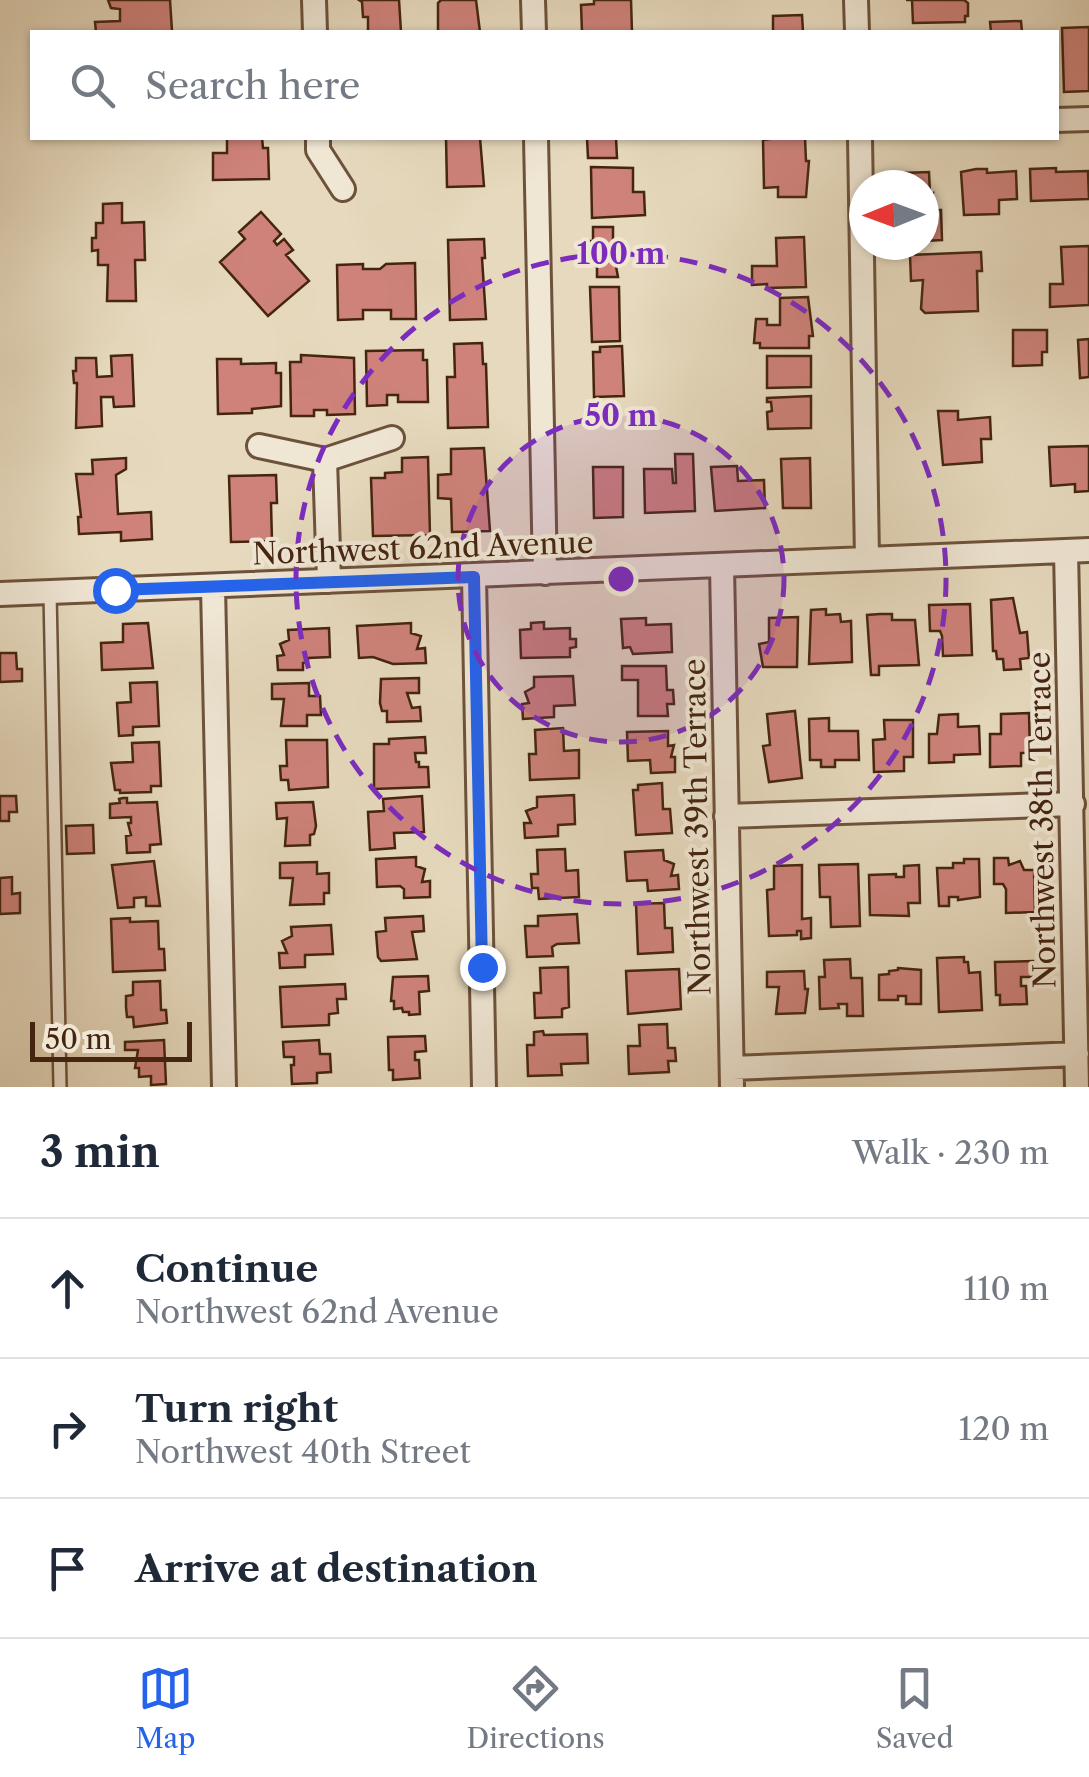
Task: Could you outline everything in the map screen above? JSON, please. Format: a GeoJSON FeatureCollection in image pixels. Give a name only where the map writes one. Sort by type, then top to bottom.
{"type":"FeatureCollection","features":[{"type":"Feature","properties":{"kind":"street"},"geometry":{"type":"LineString","coordinates":[[314,0],[315,30]]}},
{"type":"Feature","properties":{"kind":"street"},"geometry":{"type":"LineString","coordinates":[[533,0],[534,30]]}},
{"type":"Feature","properties":{"kind":"street"},"geometry":{"type":"LineString","coordinates":[[856,0],[857,30]]}},
{"type":"Feature","properties":{"kind":"street"},"geometry":{"type":"LineString","coordinates":[[1059,120],[1089,119]]}},
{"type":"Feature","properties":{"kind":"street"},"geometry":{"type":"LineString","coordinates":[[318,140],[318,150],[343,189]]}},
{"type":"Feature","properties":{"kind":"street"},"geometry":{"type":"LineString","coordinates":[[536,140],[545,573]]}},
{"type":"Feature","properties":{"kind":"street"},"geometry":{"type":"LineString","coordinates":[[860,140],[868,559]]}},
{"type":"Feature","properties":{"kind":"street"},"geometry":{"type":"LineString","coordinates":[[259,446],[325,460],[392,438]]}},
{"type":"Feature","properties":{"kind":"street"},"geometry":{"type":"LineString","coordinates":[[325,460],[329,581]]}},
{"type":"Feature","properties":{"kind":"street","name":"Northwest 62nd Avenue"},"geometry":{"type":"LineString","coordinates":[[0,594],[1078,551]]}},
{"type":"Feature","properties":{"kind":"street","name":"Northwest 38th Terrace"},"geometry":{"type":"LineString","coordinates":[[1077,1087],[1073,804],[1078,551]]}},
{"type":"Feature","properties":{"kind":"street","name":"Northwest 39th Terrace"},"geometry":{"type":"LineString","coordinates":[[722,566],[732,1078]]}},
{"type":"Feature","properties":{"kind":"street"},"geometry":{"type":"LineString","coordinates":[[474,577],[484,1087]]}},
{"type":"Feature","properties":{"kind":"street"},"geometry":{"type":"LineString","coordinates":[[213,586],[224,1087]]}},
{"type":"Feature","properties":{"kind":"street"},"geometry":{"type":"LineString","coordinates":[[726,816],[1073,804]]}},
{"type":"Feature","properties":{"kind":"street"},"geometry":{"type":"LineString","coordinates":[[732,1078],[1077,1054]]}},
{"type":"Feature","properties":{"kind":"lane"},"geometry":{"type":"LineString","coordinates":[[50,593],[60,1087]]}},
{"type":"Feature","properties":{"kind":"building"},"geometry":{"type":"Polygon","coordinates":[[[108,0],[170,0],[172,30],[96,30],[95,22],[120,21],[120,9],[111,8],[108,0]]]}},
{"type":"Feature","properties":{"kind":"building"},"geometry":{"type":"Polygon","coordinates":[[[359,0],[399,0],[401,30],[368,30],[359,0]]]}},
{"type":"Feature","properties":{"kind":"building"},"geometry":{"type":"Polygon","coordinates":[[[476,0],[480,30],[438,30],[438,3],[476,0]]]}},
{"type":"Feature","properties":{"kind":"building"},"geometry":{"type":"Polygon","coordinates":[[[594,0],[631,0],[632,30],[582,30],[581,5],[594,4],[594,0]]]}},
{"type":"Feature","properties":{"kind":"building"},"geometry":{"type":"Polygon","coordinates":[[[912,0],[964,0],[968,3],[968,16],[965,22],[913,23],[912,0]]]}},
{"type":"Feature","properties":{"kind":"building"},"geometry":{"type":"Polygon","coordinates":[[[802,15],[803,30],[773,30],[773,16],[802,15]]]}},
{"type":"Feature","properties":{"kind":"building"},"geometry":{"type":"Polygon","coordinates":[[[1021,21],[1022,30],[991,30],[990,22],[1021,21]]]}},
{"type":"Feature","properties":{"kind":"building"},"geometry":{"type":"Polygon","coordinates":[[[1089,27],[1089,91],[1064,92],[1062,28],[1089,27]]]}},
{"type":"Feature","properties":{"kind":"building"},"geometry":{"type":"Polygon","coordinates":[[[227,140],[262,140],[263,148],[268,148],[269,179],[213,180],[213,153],[227,153],[227,140]]]}},
{"type":"Feature","properties":{"kind":"building"},"geometry":{"type":"Polygon","coordinates":[[[446,140],[480,140],[484,186],[447,187],[446,140]]]}},
{"type":"Feature","properties":{"kind":"building"},"geometry":{"type":"Polygon","coordinates":[[[587,140],[616,140],[617,158],[588,158],[587,140]]]}},
{"type":"Feature","properties":{"kind":"building"},"geometry":{"type":"Polygon","coordinates":[[[763,140],[805,140],[809,161],[806,197],[778,197],[778,187],[764,188],[763,140]]]}},
{"type":"Feature","properties":{"kind":"building"},"geometry":{"type":"Polygon","coordinates":[[[591,167],[633,168],[633,192],[644,192],[645,215],[592,218],[591,167]]]}},
{"type":"Feature","properties":{"kind":"building"},"geometry":{"type":"Polygon","coordinates":[[[1056,168],[1056,172],[1088,171],[1089,199],[1031,201],[1030,169],[1056,168]]]}},
{"type":"Feature","properties":{"kind":"building"},"geometry":{"type":"Polygon","coordinates":[[[987,169],[987,173],[1016,171],[1017,199],[999,200],[999,214],[964,215],[961,172],[987,169]]]}},
{"type":"Feature","properties":{"kind":"building"},"geometry":{"type":"Polygon","coordinates":[[[122,203],[122,223],[144,222],[145,260],[135,260],[136,301],[107,301],[108,265],[98,265],[98,250],[92,251],[92,238],[96,238],[96,223],[103,223],[103,204],[122,203]]]}},
{"type":"Feature","properties":{"kind":"building"},"geometry":{"type":"Polygon","coordinates":[[[939,210],[941,210],[939,240],[939,210]]]}},
{"type":"Feature","properties":{"kind":"building"},"geometry":{"type":"Polygon","coordinates":[[[261,212],[281,234],[274,241],[277,245],[284,239],[293,250],[286,255],[309,281],[268,316],[220,262],[245,239],[239,232],[261,212]]]}},
{"type":"Feature","properties":{"kind":"building"},"geometry":{"type":"Polygon","coordinates":[[[593,227],[613,227],[613,241],[619,241],[619,261],[615,261],[618,277],[597,277],[597,250],[589,250],[593,227]]]}},
{"type":"Feature","properties":{"kind":"building"},"geometry":{"type":"Polygon","coordinates":[[[804,237],[806,287],[752,285],[752,266],[777,266],[776,238],[804,237]]]}},
{"type":"Feature","properties":{"kind":"building"},"geometry":{"type":"Polygon","coordinates":[[[484,239],[486,319],[450,320],[448,240],[484,239]]]}},
{"type":"Feature","properties":{"kind":"building"},"geometry":{"type":"Polygon","coordinates":[[[1089,246],[1089,305],[1050,307],[1050,284],[1063,284],[1061,247],[1089,246]]]}},
{"type":"Feature","properties":{"kind":"building"},"geometry":{"type":"Polygon","coordinates":[[[981,252],[982,271],[977,271],[978,311],[925,313],[921,309],[923,280],[911,281],[910,260],[939,260],[939,254],[981,252]]]}},
{"type":"Feature","properties":{"kind":"building"},"geometry":{"type":"Polygon","coordinates":[[[415,263],[416,319],[391,319],[391,310],[363,310],[363,319],[338,320],[337,265],[363,264],[363,269],[380,269],[386,264],[415,263]]]}},
{"type":"Feature","properties":{"kind":"building"},"geometry":{"type":"Polygon","coordinates":[[[590,287],[619,287],[620,341],[592,342],[590,287]]]}},
{"type":"Feature","properties":{"kind":"building"},"geometry":{"type":"Polygon","coordinates":[[[808,297],[813,336],[809,336],[809,348],[760,348],[760,343],[754,343],[756,319],[767,319],[767,325],[780,325],[780,298],[808,297]]]}},
{"type":"Feature","properties":{"kind":"building"},"geometry":{"type":"Polygon","coordinates":[[[1013,330],[1047,330],[1047,352],[1042,352],[1042,365],[1013,366],[1013,330]]]}},
{"type":"Feature","properties":{"kind":"building"},"geometry":{"type":"Polygon","coordinates":[[[1089,339],[1089,377],[1080,378],[1078,340],[1089,339]]]}},
{"type":"Feature","properties":{"kind":"building"},"geometry":{"type":"Polygon","coordinates":[[[482,343],[488,427],[448,428],[447,377],[455,377],[454,344],[482,343]]]}},
{"type":"Feature","properties":{"kind":"building"},"geometry":{"type":"Polygon","coordinates":[[[622,346],[624,396],[594,397],[593,352],[600,352],[600,347],[622,346]]]}},
{"type":"Feature","properties":{"kind":"building"},"geometry":{"type":"Polygon","coordinates":[[[423,350],[423,360],[427,360],[428,402],[398,402],[398,395],[387,395],[387,405],[367,406],[366,351],[423,350]]]}},
{"type":"Feature","properties":{"kind":"building"},"geometry":{"type":"Polygon","coordinates":[[[132,355],[134,406],[114,407],[113,397],[101,397],[102,426],[76,428],[76,358],[96,358],[97,377],[112,376],[111,356],[132,355]]]}},
{"type":"Feature","properties":{"kind":"building"},"geometry":{"type":"Polygon","coordinates":[[[301,355],[354,358],[355,414],[327,415],[327,410],[314,410],[314,416],[291,416],[290,362],[301,362],[301,355]]]}},
{"type":"Feature","properties":{"kind":"building"},"geometry":{"type":"Polygon","coordinates":[[[767,356],[811,356],[811,387],[767,388],[767,356]]]}},
{"type":"Feature","properties":{"kind":"building"},"geometry":{"type":"Polygon","coordinates":[[[217,359],[241,359],[241,364],[276,363],[276,373],[281,373],[281,406],[252,409],[252,413],[218,414],[217,359]]]}},
{"type":"Feature","properties":{"kind":"building"},"geometry":{"type":"Polygon","coordinates":[[[811,396],[811,428],[768,429],[767,412],[772,411],[767,398],[811,396]]]}},
{"type":"Feature","properties":{"kind":"building"},"geometry":{"type":"Polygon","coordinates":[[[938,411],[958,411],[958,420],[990,417],[991,439],[981,439],[982,462],[943,465],[938,411]]]}},
{"type":"Feature","properties":{"kind":"building"},"geometry":{"type":"Polygon","coordinates":[[[1089,446],[1089,491],[1075,492],[1075,484],[1051,486],[1049,447],[1089,446]]]}},
{"type":"Feature","properties":{"kind":"building"},"geometry":{"type":"Polygon","coordinates":[[[484,448],[490,531],[452,532],[451,499],[438,498],[438,475],[451,474],[451,449],[484,448]]]}},
{"type":"Feature","properties":{"kind":"building"},"geometry":{"type":"Polygon","coordinates":[[[675,454],[693,454],[695,511],[645,513],[644,469],[672,469],[676,483],[675,454]]]}},
{"type":"Feature","properties":{"kind":"building"},"geometry":{"type":"Polygon","coordinates":[[[428,457],[430,535],[373,536],[371,478],[402,472],[402,458],[428,457]]]}},
{"type":"Feature","properties":{"kind":"building"},"geometry":{"type":"Polygon","coordinates":[[[126,458],[126,469],[116,475],[118,514],[151,512],[152,539],[121,541],[121,532],[79,534],[76,474],[93,474],[92,460],[126,458]]]}},
{"type":"Feature","properties":{"kind":"building"},"geometry":{"type":"Polygon","coordinates":[[[810,458],[811,508],[783,508],[781,459],[810,458]]]}},
{"type":"Feature","properties":{"kind":"building"},"geometry":{"type":"Polygon","coordinates":[[[737,466],[738,481],[764,480],[765,508],[715,511],[711,467],[737,466]]]}},
{"type":"Feature","properties":{"kind":"building"},"geometry":{"type":"Polygon","coordinates":[[[593,467],[623,467],[623,517],[594,518],[593,467]]]}},
{"type":"Feature","properties":{"kind":"building"},"geometry":{"type":"Polygon","coordinates":[[[276,475],[277,503],[271,503],[272,541],[231,542],[229,476],[276,475]]]}},
{"type":"Feature","properties":{"kind":"building"},"geometry":{"type":"Polygon","coordinates":[[[1013,598],[1020,633],[1027,632],[1029,658],[1020,659],[1021,669],[1004,670],[1003,659],[997,659],[993,651],[991,600],[1013,598]]]}},
{"type":"Feature","properties":{"kind":"building"},"geometry":{"type":"Polygon","coordinates":[[[970,604],[972,655],[943,656],[940,631],[930,631],[929,605],[970,604]]]}},
{"type":"Feature","properties":{"kind":"building"},"geometry":{"type":"Polygon","coordinates":[[[826,609],[826,615],[840,614],[841,622],[851,621],[852,662],[809,664],[811,610],[826,609]]]}},
{"type":"Feature","properties":{"kind":"building"},"geometry":{"type":"Polygon","coordinates":[[[892,614],[892,620],[915,620],[919,665],[879,666],[879,675],[871,675],[867,615],[892,614]]]}},
{"type":"Feature","properties":{"kind":"building"},"geometry":{"type":"Polygon","coordinates":[[[798,617],[797,667],[763,667],[759,644],[769,642],[769,618],[798,617]]]}},
{"type":"Feature","properties":{"kind":"building"},"geometry":{"type":"Polygon","coordinates":[[[646,618],[646,625],[671,624],[672,652],[633,654],[630,647],[623,648],[621,619],[646,618]]]}},
{"type":"Feature","properties":{"kind":"building"},"geometry":{"type":"Polygon","coordinates":[[[544,622],[544,629],[570,628],[570,639],[576,639],[576,647],[570,648],[570,657],[521,658],[520,630],[531,629],[531,623],[544,622]]]}},
{"type":"Feature","properties":{"kind":"building"},"geometry":{"type":"Polygon","coordinates":[[[148,623],[153,668],[102,670],[101,643],[123,642],[123,624],[148,623]]]}},
{"type":"Feature","properties":{"kind":"building"},"geometry":{"type":"Polygon","coordinates":[[[411,623],[411,633],[421,636],[417,649],[425,648],[426,663],[393,664],[373,657],[359,658],[357,626],[411,623]]]}},
{"type":"Feature","properties":{"kind":"building"},"geometry":{"type":"Polygon","coordinates":[[[329,628],[330,657],[308,658],[303,670],[278,670],[277,656],[284,655],[280,644],[289,640],[288,630],[329,628]]]}},
{"type":"Feature","properties":{"kind":"building"},"geometry":{"type":"Polygon","coordinates":[[[0,653],[16,653],[22,681],[0,682],[0,653]]]}},
{"type":"Feature","properties":{"kind":"building"},"geometry":{"type":"Polygon","coordinates":[[[622,666],[666,666],[667,690],[673,690],[674,704],[667,704],[668,716],[638,716],[638,680],[622,680],[622,666]]]}},
{"type":"Feature","properties":{"kind":"building"},"geometry":{"type":"Polygon","coordinates":[[[573,676],[575,705],[554,706],[554,717],[523,719],[522,704],[529,703],[525,692],[534,687],[534,677],[573,676]]]}},
{"type":"Feature","properties":{"kind":"building"},"geometry":{"type":"Polygon","coordinates":[[[419,678],[419,693],[407,693],[412,708],[420,707],[421,721],[387,722],[387,711],[382,711],[380,703],[381,679],[419,678]]]}},
{"type":"Feature","properties":{"kind":"building"},"geometry":{"type":"Polygon","coordinates":[[[157,682],[159,726],[133,727],[133,735],[119,736],[117,703],[131,702],[130,683],[157,682]]]}},
{"type":"Feature","properties":{"kind":"building"},"geometry":{"type":"Polygon","coordinates":[[[309,683],[309,696],[320,696],[321,715],[307,715],[307,726],[281,726],[284,699],[272,699],[272,684],[309,683]]]}},
{"type":"Feature","properties":{"kind":"building"},"geometry":{"type":"Polygon","coordinates":[[[795,711],[802,778],[769,782],[763,746],[770,745],[767,714],[795,711]]]}},
{"type":"Feature","properties":{"kind":"building"},"geometry":{"type":"Polygon","coordinates":[[[1029,713],[1030,753],[1021,753],[1021,766],[990,767],[990,734],[1001,734],[1001,714],[1029,713]]]}},
{"type":"Feature","properties":{"kind":"building"},"geometry":{"type":"Polygon","coordinates":[[[958,714],[958,727],[979,726],[980,754],[954,755],[954,762],[929,763],[929,734],[937,734],[939,715],[958,714]]]}},
{"type":"Feature","properties":{"kind":"building"},"geometry":{"type":"Polygon","coordinates":[[[829,718],[829,731],[858,731],[859,760],[835,760],[835,767],[821,767],[821,760],[810,760],[809,719],[829,718]]]}},
{"type":"Feature","properties":{"kind":"building"},"geometry":{"type":"Polygon","coordinates":[[[884,720],[913,720],[913,757],[904,757],[904,771],[874,772],[873,740],[885,739],[884,720]]]}},
{"type":"Feature","properties":{"kind":"building"},"geometry":{"type":"Polygon","coordinates":[[[563,728],[564,751],[579,750],[579,778],[530,780],[529,754],[536,754],[535,730],[563,728]]]}},
{"type":"Feature","properties":{"kind":"building"},"geometry":{"type":"Polygon","coordinates":[[[668,731],[668,746],[674,745],[671,757],[675,757],[675,772],[651,773],[650,760],[628,761],[627,732],[668,731]]]}},
{"type":"Feature","properties":{"kind":"building"},"geometry":{"type":"Polygon","coordinates":[[[425,737],[426,753],[415,753],[419,767],[428,767],[429,787],[374,789],[374,744],[425,737]]]}},
{"type":"Feature","properties":{"kind":"building"},"geometry":{"type":"Polygon","coordinates":[[[286,740],[327,740],[328,787],[289,790],[288,780],[281,780],[280,766],[287,766],[286,740]]]}},
{"type":"Feature","properties":{"kind":"building"},"geometry":{"type":"Polygon","coordinates":[[[159,742],[161,786],[151,786],[151,792],[115,790],[111,763],[133,762],[132,743],[159,742]]]}},
{"type":"Feature","properties":{"kind":"building"},"geometry":{"type":"Polygon","coordinates":[[[662,783],[663,809],[670,809],[672,833],[636,835],[633,790],[638,790],[638,785],[662,783]]]}},
{"type":"Feature","properties":{"kind":"building"},"geometry":{"type":"Polygon","coordinates":[[[574,795],[575,824],[558,825],[558,836],[525,838],[524,823],[531,823],[526,811],[537,807],[537,797],[574,795]]]}},
{"type":"Feature","properties":{"kind":"building"},"geometry":{"type":"Polygon","coordinates":[[[0,796],[16,796],[17,812],[9,812],[9,821],[0,821],[0,796]]]}},
{"type":"Feature","properties":{"kind":"building"},"geometry":{"type":"Polygon","coordinates":[[[422,796],[424,832],[394,833],[395,848],[370,850],[368,812],[384,811],[383,799],[422,796]]]}},
{"type":"Feature","properties":{"kind":"building"},"geometry":{"type":"Polygon","coordinates":[[[127,798],[127,803],[157,802],[161,844],[150,845],[150,852],[127,853],[131,817],[110,818],[110,804],[127,798]]]}},
{"type":"Feature","properties":{"kind":"building"},"geometry":{"type":"Polygon","coordinates":[[[313,802],[316,826],[310,835],[310,845],[285,846],[287,818],[277,819],[276,803],[313,802]]]}},
{"type":"Feature","properties":{"kind":"building"},"geometry":{"type":"Polygon","coordinates":[[[93,825],[94,853],[67,854],[66,826],[93,825]]]}},
{"type":"Feature","properties":{"kind":"building"},"geometry":{"type":"Polygon","coordinates":[[[565,849],[566,871],[578,870],[579,897],[539,899],[538,888],[532,888],[531,874],[538,874],[537,850],[565,849]]]}},
{"type":"Feature","properties":{"kind":"building"},"geometry":{"type":"Polygon","coordinates":[[[663,850],[664,860],[674,864],[671,876],[678,875],[679,889],[648,891],[647,880],[627,881],[625,852],[663,850]]]}},
{"type":"Feature","properties":{"kind":"building"},"geometry":{"type":"Polygon","coordinates":[[[416,857],[416,866],[425,869],[422,882],[430,881],[430,897],[404,898],[400,886],[377,887],[376,859],[416,857]]]}},
{"type":"Feature","properties":{"kind":"building"},"geometry":{"type":"Polygon","coordinates":[[[994,858],[1008,858],[1009,865],[1020,861],[1024,870],[1034,870],[1035,912],[1006,913],[1006,889],[1003,884],[994,884],[994,858]]]}},
{"type":"Feature","properties":{"kind":"building"},"geometry":{"type":"Polygon","coordinates":[[[964,859],[979,859],[980,897],[949,897],[949,906],[939,906],[937,868],[953,868],[953,863],[964,863],[964,859]]]}},
{"type":"Feature","properties":{"kind":"building"},"geometry":{"type":"Polygon","coordinates":[[[154,861],[160,906],[146,906],[146,897],[134,898],[134,907],[118,908],[112,865],[154,861]]]}},
{"type":"Feature","properties":{"kind":"building"},"geometry":{"type":"Polygon","coordinates":[[[317,862],[317,874],[329,873],[329,893],[324,893],[324,904],[290,905],[293,878],[280,878],[280,863],[317,862]]]}},
{"type":"Feature","properties":{"kind":"building"},"geometry":{"type":"Polygon","coordinates":[[[858,864],[860,926],[831,927],[830,897],[820,897],[819,865],[858,864]]]}},
{"type":"Feature","properties":{"kind":"building"},"geometry":{"type":"Polygon","coordinates":[[[802,865],[802,919],[811,918],[811,938],[801,939],[801,931],[797,935],[769,936],[767,890],[774,889],[774,866],[802,865]]]}},
{"type":"Feature","properties":{"kind":"building"},"geometry":{"type":"Polygon","coordinates":[[[919,865],[920,903],[908,903],[909,916],[870,915],[869,875],[904,877],[904,866],[919,865]]]}},
{"type":"Feature","properties":{"kind":"building"},"geometry":{"type":"Polygon","coordinates":[[[12,877],[12,894],[20,893],[20,913],[0,914],[0,878],[12,877]]]}},
{"type":"Feature","properties":{"kind":"building"},"geometry":{"type":"Polygon","coordinates":[[[664,903],[665,928],[672,928],[673,952],[638,954],[636,904],[664,903]]]}},
{"type":"Feature","properties":{"kind":"building"},"geometry":{"type":"Polygon","coordinates":[[[577,914],[579,943],[557,944],[552,947],[553,956],[527,957],[525,926],[538,926],[538,916],[577,914]]]}},
{"type":"Feature","properties":{"kind":"building"},"geometry":{"type":"Polygon","coordinates":[[[423,916],[424,931],[412,932],[417,959],[381,961],[376,932],[386,931],[385,918],[423,916]]]}},
{"type":"Feature","properties":{"kind":"building"},"geometry":{"type":"Polygon","coordinates":[[[130,918],[130,922],[158,921],[165,970],[113,972],[111,919],[130,918]]]}},
{"type":"Feature","properties":{"kind":"building"},"geometry":{"type":"Polygon","coordinates":[[[331,925],[333,954],[305,955],[305,967],[280,968],[279,953],[287,953],[282,941],[292,936],[291,927],[331,925]]]}},
{"type":"Feature","properties":{"kind":"building"},"geometry":{"type":"Polygon","coordinates":[[[964,957],[969,973],[980,972],[982,1010],[939,1012],[937,958],[964,957]]]}},
{"type":"Feature","properties":{"kind":"building"},"geometry":{"type":"Polygon","coordinates":[[[850,959],[851,978],[862,978],[863,1016],[847,1016],[847,1004],[820,1009],[819,977],[825,977],[824,960],[850,959]]]}},
{"type":"Feature","properties":{"kind":"building"},"geometry":{"type":"Polygon","coordinates":[[[1033,961],[1034,977],[1021,977],[1027,1004],[1000,1005],[995,962],[1033,961]]]}},
{"type":"Feature","properties":{"kind":"building"},"geometry":{"type":"Polygon","coordinates":[[[568,967],[569,1007],[562,1009],[562,1017],[535,1018],[534,993],[541,993],[540,968],[568,967]]]}},
{"type":"Feature","properties":{"kind":"building"},"geometry":{"type":"Polygon","coordinates":[[[898,968],[921,970],[921,1004],[906,1004],[906,996],[879,1000],[879,975],[898,968]]]}},
{"type":"Feature","properties":{"kind":"building"},"geometry":{"type":"Polygon","coordinates":[[[679,969],[681,1009],[628,1014],[626,971],[679,969]]]}},
{"type":"Feature","properties":{"kind":"building"},"geometry":{"type":"Polygon","coordinates":[[[804,971],[808,989],[805,1013],[776,1014],[779,987],[767,987],[767,972],[804,971]]]}},
{"type":"Feature","properties":{"kind":"building"},"geometry":{"type":"Polygon","coordinates":[[[428,976],[429,991],[419,992],[420,1014],[409,1015],[402,1008],[394,1009],[393,977],[428,976]]]}},
{"type":"Feature","properties":{"kind":"building"},"geometry":{"type":"Polygon","coordinates":[[[160,981],[161,1010],[166,1010],[167,1023],[134,1027],[126,1007],[126,996],[133,995],[133,982],[160,981]]]}},
{"type":"Feature","properties":{"kind":"building"},"geometry":{"type":"Polygon","coordinates":[[[345,984],[346,999],[337,999],[338,1013],[329,1014],[329,1025],[282,1027],[280,987],[345,984]]]}},
{"type":"Feature","properties":{"kind":"building"},"geometry":{"type":"Polygon","coordinates":[[[667,1024],[668,1048],[675,1048],[676,1061],[668,1061],[669,1072],[629,1074],[628,1046],[640,1046],[639,1025],[667,1024]]]}},
{"type":"Feature","properties":{"kind":"building"},"geometry":{"type":"Polygon","coordinates":[[[543,1031],[544,1035],[587,1034],[588,1063],[561,1064],[562,1075],[528,1076],[527,1045],[534,1045],[534,1032],[543,1031]]]}},
{"type":"Feature","properties":{"kind":"building"},"geometry":{"type":"Polygon","coordinates":[[[425,1036],[426,1051],[415,1052],[420,1078],[393,1080],[388,1037],[425,1036]]]}},
{"type":"Feature","properties":{"kind":"building"},"geometry":{"type":"Polygon","coordinates":[[[164,1040],[166,1084],[151,1085],[151,1076],[139,1077],[139,1068],[135,1068],[138,1050],[125,1050],[125,1042],[164,1040]]]}},
{"type":"Feature","properties":{"kind":"building"},"geometry":{"type":"Polygon","coordinates":[[[319,1040],[320,1054],[330,1054],[331,1072],[317,1073],[317,1083],[292,1084],[294,1057],[284,1057],[283,1042],[319,1040]]]}},
{"type":"Feature","properties":{"kind":"route"},"geometry":{"type":"LineString","coordinates":[[115,590],[474,577],[482,967]]}}]}
